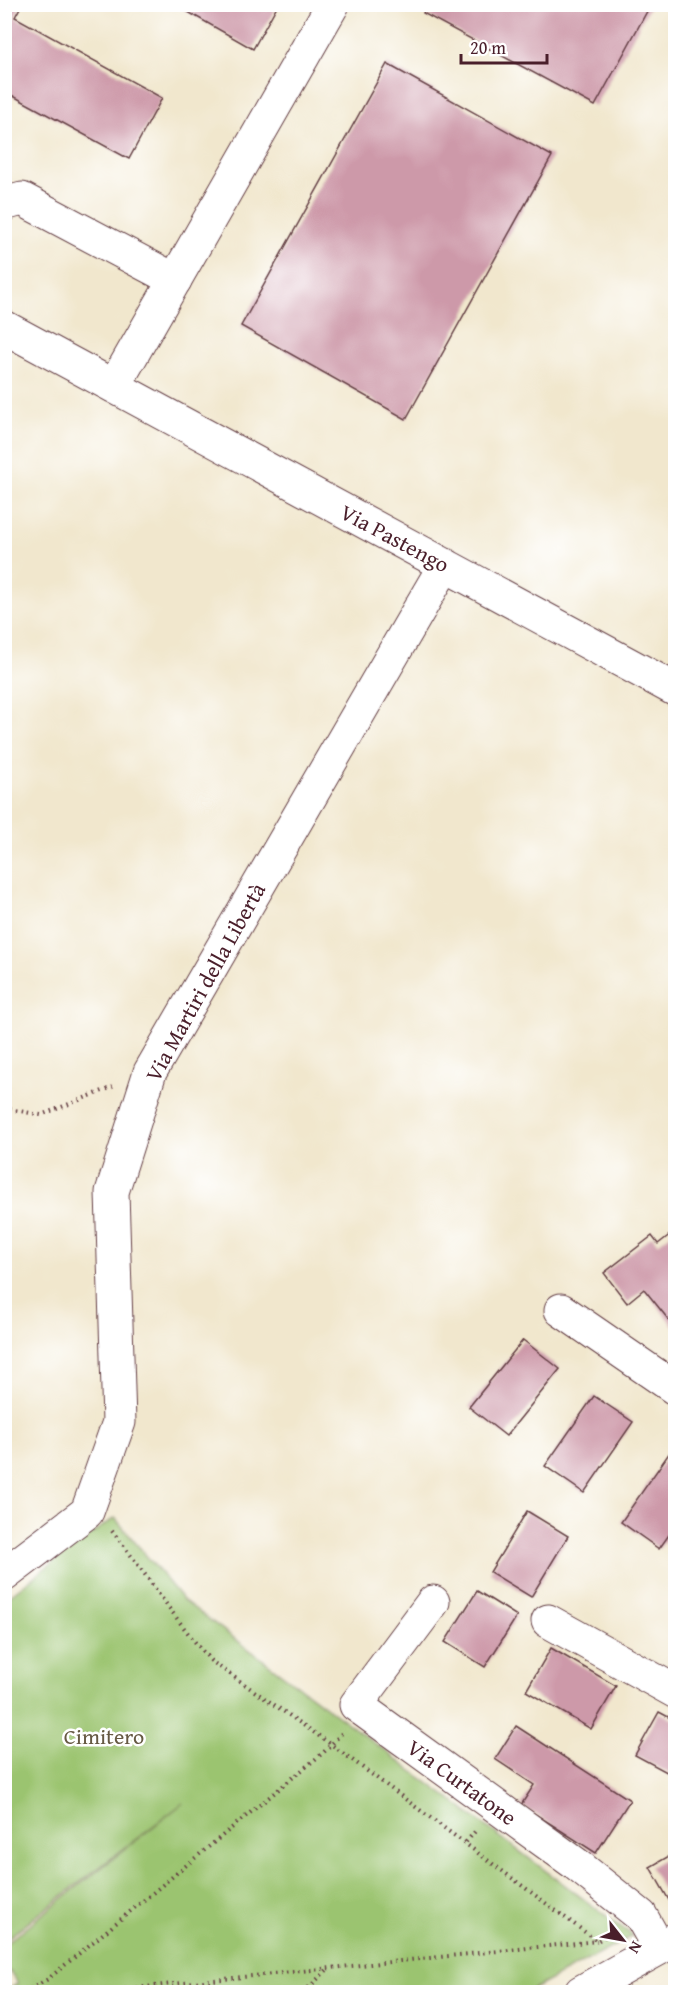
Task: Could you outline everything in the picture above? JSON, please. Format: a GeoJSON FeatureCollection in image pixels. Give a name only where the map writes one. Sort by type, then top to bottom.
{"type":"FeatureCollection","features":[{"type":"Feature","properties":{"kind":"street"},"geometry":{"type":"LineString","coordinates":[[114,386],[333,4]]}},
{"type":"Feature","properties":{"kind":"street"},"geometry":{"type":"LineString","coordinates":[[4,204],[22,199],[175,279]]}},
{"type":"Feature","properties":{"kind":"street","name":"Via Pastengo"},"geometry":{"type":"LineString","coordinates":[[4,327],[675,690]]}},
{"type":"Feature","properties":{"kind":"street","name":"Via Martiri della Libertà"},"geometry":{"type":"LineString","coordinates":[[87,1512],[119,1422],[112,1192],[150,1072],[445,565]]}},
{"type":"Feature","properties":{"kind":"street"},"geometry":{"type":"LineString","coordinates":[[561,1310],[675,1389]]}},
{"type":"Feature","properties":{"kind":"street"},"geometry":{"type":"LineString","coordinates":[[4,1575],[87,1512]]}},
{"type":"Feature","properties":{"kind":"street"},"geometry":{"type":"LineString","coordinates":[[361,1708],[356,1705],[433,1602]]}},
{"type":"Feature","properties":{"kind":"street"},"geometry":{"type":"LineString","coordinates":[[548,1621],[675,1692]]}},
{"type":"Feature","properties":{"kind":"street","name":"Via Curtatone"},"geometry":{"type":"LineString","coordinates":[[361,1708],[576,1864],[641,1916],[667,1944]]}},
{"type":"Feature","properties":{"kind":"street"},"geometry":{"type":"LineString","coordinates":[[581,1992],[667,1944]]}},
{"type":"Feature","properties":{"kind":"path"},"geometry":{"type":"LineString","coordinates":[[4,1108],[41,1115],[150,1072]]}},
{"type":"Feature","properties":{"kind":"path"},"geometry":{"type":"LineString","coordinates":[[87,1512],[108,1526],[211,1661],[332,1745],[597,1941]]}},
{"type":"Feature","properties":{"kind":"path"},"geometry":{"type":"LineString","coordinates":[[28,1992],[48,1979],[332,1745],[361,1708]]}},
{"type":"Feature","properties":{"kind":"path"},"geometry":{"type":"LineString","coordinates":[[95,1992],[597,1941],[641,1916]]}},
{"type":"Feature","properties":{"kind":"path"},"geometry":{"type":"LineString","coordinates":[[304,1992],[328,1969]]}},
{"type":"Feature","properties":{"kind":"green space","name":"Cimitero"},"geometry":{"type":"Polygon","coordinates":[[[115,1518],[183,1600],[633,1936],[528,1992],[5,1992],[18,1983],[5,1965],[5,1944],[183,1803],[5,1940],[5,1599],[80,1541],[115,1518]]]}},
{"type":"Feature","properties":{"kind":"building"},"geometry":{"type":"Polygon","coordinates":[[[4,4],[22,4],[15,17],[162,98],[129,159],[4,91],[4,4]]]}},
{"type":"Feature","properties":{"kind":"building"},"geometry":{"type":"Polygon","coordinates":[[[174,4],[278,4],[253,49],[174,4]]]}},
{"type":"Feature","properties":{"kind":"building"},"geometry":{"type":"Polygon","coordinates":[[[428,4],[651,4],[595,106],[423,13],[428,4]]]}},
{"type":"Feature","properties":{"kind":"building"},"geometry":{"type":"Polygon","coordinates":[[[387,64],[552,156],[406,419],[241,326],[387,64]]]}},
{"type":"Feature","properties":{"kind":"building"},"geometry":{"type":"Polygon","coordinates":[[[676,1230],[676,1329],[644,1289],[627,1303],[604,1273],[652,1236],[658,1244],[676,1230]]]}},
{"type":"Feature","properties":{"kind":"building"},"geometry":{"type":"Polygon","coordinates":[[[523,1340],[560,1369],[506,1436],[469,1407],[523,1340]]]}},
{"type":"Feature","properties":{"kind":"building"},"geometry":{"type":"Polygon","coordinates":[[[594,1396],[633,1422],[584,1493],[545,1466],[594,1396]]]}},
{"type":"Feature","properties":{"kind":"building"},"geometry":{"type":"Polygon","coordinates":[[[670,1452],[676,1456],[676,1525],[659,1549],[621,1522],[670,1452]]]}},
{"type":"Feature","properties":{"kind":"building"},"geometry":{"type":"Polygon","coordinates":[[[527,1511],[568,1536],[531,1597],[490,1572],[527,1511]]]}},
{"type":"Feature","properties":{"kind":"building"},"geometry":{"type":"Polygon","coordinates":[[[477,1591],[517,1616],[485,1667],[445,1642],[477,1591]]]}},
{"type":"Feature","properties":{"kind":"building"},"geometry":{"type":"Polygon","coordinates":[[[551,1648],[616,1686],[591,1729],[526,1691],[551,1648]]]}},
{"type":"Feature","properties":{"kind":"building"},"geometry":{"type":"Polygon","coordinates":[[[659,1712],[676,1721],[676,1777],[635,1755],[659,1712]]]}},
{"type":"Feature","properties":{"kind":"building"},"geometry":{"type":"Polygon","coordinates":[[[516,1726],[630,1800],[596,1853],[521,1805],[534,1785],[495,1759],[516,1726]]]}},
{"type":"Feature","properties":{"kind":"building"},"geometry":{"type":"Polygon","coordinates":[[[676,1852],[676,1906],[673,1907],[650,1867],[676,1852]]]}}]}
